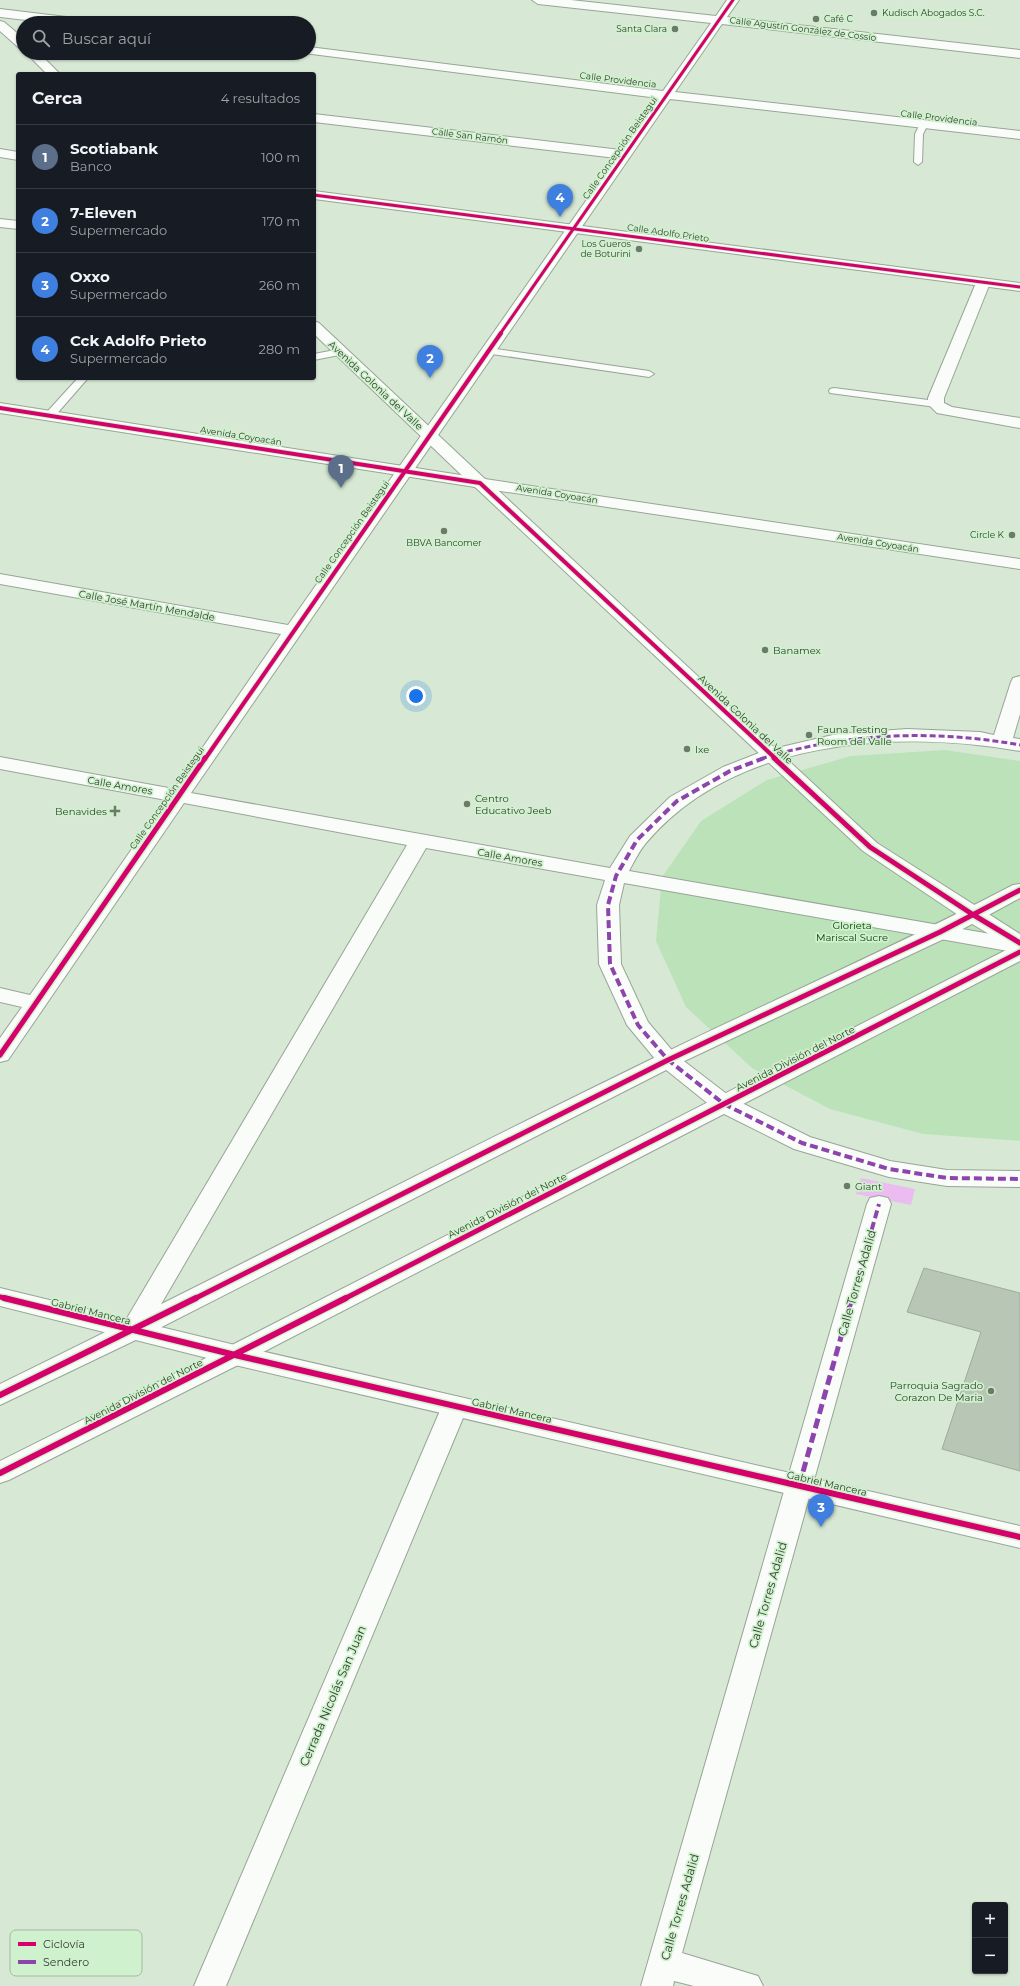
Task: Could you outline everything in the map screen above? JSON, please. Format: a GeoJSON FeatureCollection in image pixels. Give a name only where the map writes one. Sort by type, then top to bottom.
{"type":"FeatureCollection","features":[{"type":"Feature","properties":{"kind":"street","name":"Calle Agustín González de Cossío"},"geometry":{"type":"LineString","coordinates":[[538,0],[1020,54]]}},
{"type":"Feature","properties":{"kind":"street","name":"Calle Concepción Beistegui"},"geometry":{"type":"LineString","coordinates":[[0,1055],[293,631],[733,0]]}},
{"type":"Feature","properties":{"kind":"street"},"geometry":{"type":"LineString","coordinates":[[0,13],[25,16]]}},
{"type":"Feature","properties":{"kind":"street"},"geometry":{"type":"LineString","coordinates":[[0,25],[16,38]]}},
{"type":"Feature","properties":{"kind":"street","name":"Calle Providencia"},"geometry":{"type":"LineString","coordinates":[[316,52],[667,95],[1020,135]]}},
{"type":"Feature","properties":{"kind":"street"},"geometry":{"type":"LineString","coordinates":[[39,60],[52,72]]}},
{"type":"Feature","properties":{"kind":"street","name":"Calle San Ramón"},"geometry":{"type":"LineString","coordinates":[[316,118],[626,155]]}},
{"type":"Feature","properties":{"kind":"street"},"geometry":{"type":"LineString","coordinates":[[0,153],[16,156]]}},
{"type":"Feature","properties":{"kind":"street","name":"Calle Adolfo Prieto"},"geometry":{"type":"LineString","coordinates":[[316,195],[1020,288]]}},
{"type":"Feature","properties":{"kind":"street"},"geometry":{"type":"LineString","coordinates":[[0,223],[16,225]]}},
{"type":"Feature","properties":{"kind":"street"},"geometry":{"type":"LineString","coordinates":[[982,283],[936,398],[936,404],[943,410],[1020,423]]}},
{"type":"Feature","properties":{"kind":"street","name":"Avenida Colonia del Valle"},"geometry":{"type":"LineString","coordinates":[[316,328],[870,847],[972,914],[1020,943]]}},
{"type":"Feature","properties":{"kind":"street","name":"Avenida Coyoacán"},"geometry":{"type":"LineString","coordinates":[[0,408],[406,470],[480,483],[1020,564]]}},
{"type":"Feature","properties":{"kind":"street","name":"Calle José Martín Mendalde"},"geometry":{"type":"LineString","coordinates":[[0,579],[293,631]]}},
{"type":"Feature","properties":{"kind":"street"},"geometry":{"type":"LineString","coordinates":[[1020,682],[1011,743],[907,735],[837,740],[771,755],[730,771],[677,801],[637,840],[616,876],[608,905],[610,964],[638,1025],[668,1060],[724,1104],[802,1143],[889,1169],[947,1178],[1020,1179]]}},
{"type":"Feature","properties":{"kind":"street","name":"Calle Amores"},"geometry":{"type":"LineString","coordinates":[[0,763],[420,841],[1020,946]]}},
{"type":"Feature","properties":{"kind":"street"},"geometry":{"type":"LineString","coordinates":[[133,1330],[420,841]]}},
{"type":"Feature","properties":{"kind":"street"},"geometry":{"type":"LineString","coordinates":[[0,1396],[668,1060],[940,932],[1020,890]]}},
{"type":"Feature","properties":{"kind":"street","name":"Avenida División del Norte"},"geometry":{"type":"LineString","coordinates":[[0,1473],[234,1355],[1020,952]]}},
{"type":"Feature","properties":{"kind":"street"},"geometry":{"type":"LineString","coordinates":[[0,995],[36,1003]]}},
{"type":"Feature","properties":{"kind":"street","name":"Calle Torres Adalid"},"geometry":{"type":"LineString","coordinates":[[660,1975],[879,1204]]}},
{"type":"Feature","properties":{"kind":"street","name":"Gabriel Mancera"},"geometry":{"type":"LineString","coordinates":[[0,1297],[234,1355],[1020,1537]]}},
{"type":"Feature","properties":{"kind":"street","name":"Cerrada Nicolás San Juan"},"geometry":{"type":"LineString","coordinates":[[210,1986],[455,1406]]}},
{"type":"Feature","properties":{"kind":"street"},"geometry":{"type":"LineString","coordinates":[[660,1975],[747,1986]]}},
{"type":"Feature","properties":{"kind":"lane"},"geometry":{"type":"LineString","coordinates":[[918,162],[919,134],[924,124]]}},
{"type":"Feature","properties":{"kind":"lane"},"geometry":{"type":"LineString","coordinates":[[489,351],[648,374]]}},
{"type":"Feature","properties":{"kind":"lane"},"geometry":{"type":"LineString","coordinates":[[316,357],[340,352]]}},
{"type":"Feature","properties":{"kind":"lane"},"geometry":{"type":"LineString","coordinates":[[50,415],[82,380]]}},
{"type":"Feature","properties":{"kind":"lane"},"geometry":{"type":"LineString","coordinates":[[834,391],[936,404]]}},
{"type":"Feature","properties":{"kind":"green space","name":"Glorieta Mariscal Sucre"},"geometry":{"type":"Polygon","coordinates":[[[945,750],[1020,761],[1020,1141],[923,1134],[830,1109],[752,1068],[686,1007],[656,941],[662,877],[701,821],[767,780],[851,756],[945,750]]]}},
{"type":"Feature","properties":{"kind":"shaded area"},"geometry":{"type":"Polygon","coordinates":[[[861,1178],[915,1189],[911,1205],[856,1194],[861,1178]]]}},
{"type":"Feature","properties":{"kind":"building","name":"Parroquia Sagrado Corazon De Maria"},"geometry":{"type":"Polygon","coordinates":[[[924,1268],[1020,1293],[1020,1471],[942,1449],[981,1332],[907,1312],[924,1268]]]}},
{"type":"Feature","properties":{"kind":"marked path"},"geometry":{"type":"LineString","coordinates":[[1020,745],[980,738],[907,735],[837,740],[771,755],[730,771],[677,801],[637,840],[616,876],[608,905],[610,964],[638,1025],[668,1060],[724,1104],[802,1143],[889,1169],[947,1178],[1020,1179]]}},
{"type":"Feature","properties":{"kind":"marked path"},"geometry":{"type":"LineString","coordinates":[[799,1486],[879,1204]]}},
{"type":"Feature","properties":{"kind":"cycle path"},"geometry":{"type":"LineString","coordinates":[[0,1055],[293,631],[733,0]]}},
{"type":"Feature","properties":{"kind":"cycle path"},"geometry":{"type":"LineString","coordinates":[[316,195],[1020,287]]}},
{"type":"Feature","properties":{"kind":"cycle path"},"geometry":{"type":"LineString","coordinates":[[0,408],[480,483],[870,847],[972,914],[1020,943]]}},
{"type":"Feature","properties":{"kind":"cycle path"},"geometry":{"type":"LineString","coordinates":[[0,1395],[133,1330],[668,1060],[940,932],[1020,890]]}},
{"type":"Feature","properties":{"kind":"cycle path"},"geometry":{"type":"LineString","coordinates":[[0,1473],[235,1355],[1020,952]]}},
{"type":"Feature","properties":{"kind":"cycle path"},"geometry":{"type":"LineString","coordinates":[[0,1297],[235,1355],[1020,1537]]}},
{"type":"Feature","properties":{"kind":"place","name":"Kudisch Abogados S.C."},"geometry":{"type":"Point","coordinates":[874,13]}},
{"type":"Feature","properties":{"kind":"place","name":"Café C"},"geometry":{"type":"Point","coordinates":[816,19]}},
{"type":"Feature","properties":{"kind":"place","name":"Santa Clara"},"geometry":{"type":"Point","coordinates":[675,29]}},
{"type":"Feature","properties":{"kind":"place","name":"Cck Adolfo Prieto"},"geometry":{"type":"Point","coordinates":[560,217]}},
{"type":"Feature","properties":{"kind":"place","name":"Los Gueros de Boturini"},"geometry":{"type":"Point","coordinates":[639,249]}},
{"type":"Feature","properties":{"kind":"place","name":"7-Eleven"},"geometry":{"type":"Point","coordinates":[430,378]}},
{"type":"Feature","properties":{"kind":"place","name":"Scotiabank"},"geometry":{"type":"Point","coordinates":[341,488]}},
{"type":"Feature","properties":{"kind":"place","name":"BBVA Bancomer"},"geometry":{"type":"Point","coordinates":[444,531]}},
{"type":"Feature","properties":{"kind":"place","name":"Circle K"},"geometry":{"type":"Point","coordinates":[1012,535]}},
{"type":"Feature","properties":{"kind":"place","name":"Banamex"},"geometry":{"type":"Point","coordinates":[765,650]}},
{"type":"Feature","properties":{"kind":"place","name":"Fauna Testing Room del Valle"},"geometry":{"type":"Point","coordinates":[809,735]}},
{"type":"Feature","properties":{"kind":"place","name":"Ixe"},"geometry":{"type":"Point","coordinates":[687,749]}},
{"type":"Feature","properties":{"kind":"place","name":"Centro Educativo Jeeb"},"geometry":{"type":"Point","coordinates":[467,804]}},
{"type":"Feature","properties":{"kind":"place","name":"Benavides"},"geometry":{"type":"Point","coordinates":[115,811]}},
{"type":"Feature","properties":{"kind":"place","name":"Giant"},"geometry":{"type":"Point","coordinates":[847,1186]}},
{"type":"Feature","properties":{"kind":"place","name":"Parroquia Sagrado Corazon De Maria"},"geometry":{"type":"Point","coordinates":[991,1391]}},
{"type":"Feature","properties":{"kind":"place","name":"Oxxo"},"geometry":{"type":"Point","coordinates":[821,1527]}}]}
